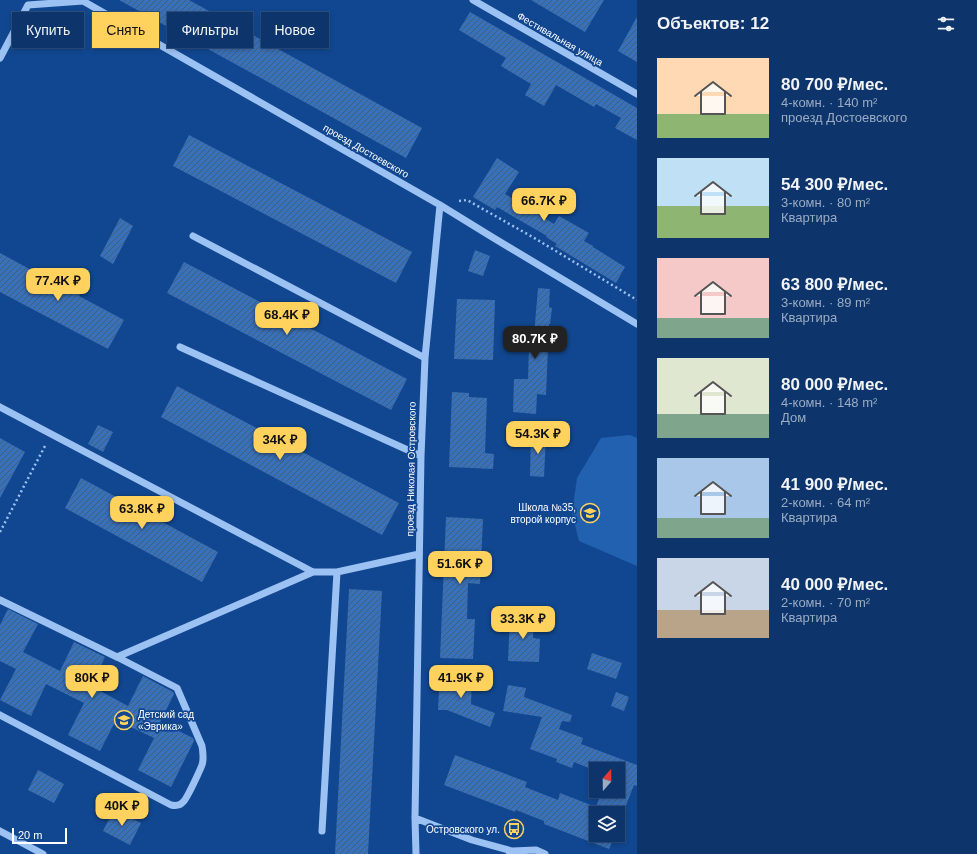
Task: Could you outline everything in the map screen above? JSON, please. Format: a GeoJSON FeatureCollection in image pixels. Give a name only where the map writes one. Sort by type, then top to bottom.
{"type":"FeatureCollection","features":[{"type":"Feature","properties":{"kind":"street","name":"Фестивальная улица"},"geometry":{"type":"LineString","coordinates":[[473,0],[637,94]]}},
{"type":"Feature","properties":{"kind":"street","name":"проезд Достоевского"},"geometry":{"type":"LineString","coordinates":[[0,58],[28,5],[83,1],[440,205],[637,324]]}},
{"type":"Feature","properties":{"kind":"street","name":"проезд Николая Островского"},"geometry":{"type":"LineString","coordinates":[[416,854],[415,818],[421,456],[425,358],[440,205]]}},
{"type":"Feature","properties":{"kind":"street"},"geometry":{"type":"LineString","coordinates":[[193,236],[425,358]]}},
{"type":"Feature","properties":{"kind":"street"},"geometry":{"type":"LineString","coordinates":[[180,347],[421,456]]}},
{"type":"Feature","properties":{"kind":"street"},"geometry":{"type":"LineString","coordinates":[[0,407],[314,572]]}},
{"type":"Feature","properties":{"kind":"street"},"geometry":{"type":"LineString","coordinates":[[117,657],[314,572],[337,572],[419,554]]}},
{"type":"Feature","properties":{"kind":"street"},"geometry":{"type":"LineString","coordinates":[[322,831],[337,572]]}},
{"type":"Feature","properties":{"kind":"street"},"geometry":{"type":"LineString","coordinates":[[0,600],[177,688],[202,746],[202,764],[185,800],[180,805],[171,805],[0,715]]}},
{"type":"Feature","properties":{"kind":"street"},"geometry":{"type":"LineString","coordinates":[[415,818],[472,840],[509,852],[536,850],[545,854]]}},
{"type":"Feature","properties":{"kind":"street"},"geometry":{"type":"LineString","coordinates":[[0,831],[43,854]]}},
{"type":"Feature","properties":{"kind":"path"},"geometry":{"type":"LineString","coordinates":[[440,205],[467,200],[536,239],[637,300]]}},
{"type":"Feature","properties":{"kind":"path"},"geometry":{"type":"LineString","coordinates":[[0,532],[52,434]]}},
{"type":"Feature","properties":{"kind":"shaded area"},"geometry":{"type":"Polygon","coordinates":[[[630,435],[637,438],[637,566],[579,541],[572,513],[577,478],[601,438],[630,435]]]}},
{"type":"Feature","properties":{"kind":"building"},"geometry":{"type":"Polygon","coordinates":[[[119,0],[189,0],[211,12],[167,12],[167,26],[159,22],[159,12],[141,12],[119,0]]]}},
{"type":"Feature","properties":{"kind":"building"},"geometry":{"type":"Polygon","coordinates":[[[531,0],[604,0],[585,32],[531,0]]]}},
{"type":"Feature","properties":{"kind":"building"},"geometry":{"type":"Polygon","coordinates":[[[470,12],[637,108],[637,140],[615,128],[621,118],[596,104],[594,107],[556,85],[544,106],[525,95],[531,84],[501,66],[506,58],[459,30],[470,12]]]}},
{"type":"Feature","properties":{"kind":"building"},"geometry":{"type":"Polygon","coordinates":[[[637,17],[637,62],[618,51],[637,17]]]}},
{"type":"Feature","properties":{"kind":"building"},"geometry":{"type":"Polygon","coordinates":[[[253,35],[261,40],[261,48],[276,48],[422,128],[406,158],[206,48],[253,48],[253,35]]]}},
{"type":"Feature","properties":{"kind":"building"},"geometry":{"type":"Polygon","coordinates":[[[189,135],[412,252],[396,283],[173,166],[189,135]]]}},
{"type":"Feature","properties":{"kind":"building"},"geometry":{"type":"Polygon","coordinates":[[[497,158],[519,172],[505,194],[554,224],[559,216],[589,233],[584,241],[625,267],[616,283],[555,246],[557,244],[546,237],[547,236],[497,207],[495,210],[473,197],[497,158]]]}},
{"type":"Feature","properties":{"kind":"building"},"geometry":{"type":"Polygon","coordinates":[[[120,218],[133,226],[113,264],[100,256],[120,218]]]}},
{"type":"Feature","properties":{"kind":"building"},"geometry":{"type":"Polygon","coordinates":[[[475,250],[490,256],[483,276],[468,271],[475,250]]]}},
{"type":"Feature","properties":{"kind":"building"},"geometry":{"type":"Polygon","coordinates":[[[0,253],[48,279],[53,271],[83,287],[79,296],[124,320],[108,349],[0,292],[0,253]]]}},
{"type":"Feature","properties":{"kind":"building"},"geometry":{"type":"Polygon","coordinates":[[[184,262],[407,379],[391,410],[167,293],[184,262]]]}},
{"type":"Feature","properties":{"kind":"building"},"geometry":{"type":"Polygon","coordinates":[[[538,288],[550,289],[549,307],[552,308],[549,324],[546,395],[537,394],[536,414],[513,412],[514,379],[528,379],[529,347],[533,347],[538,288]]]}},
{"type":"Feature","properties":{"kind":"building"},"geometry":{"type":"Polygon","coordinates":[[[457,299],[495,300],[493,360],[454,359],[457,299]]]}},
{"type":"Feature","properties":{"kind":"building"},"geometry":{"type":"Polygon","coordinates":[[[177,386],[399,503],[382,535],[161,417],[177,386]]]}},
{"type":"Feature","properties":{"kind":"building"},"geometry":{"type":"Polygon","coordinates":[[[452,392],[469,393],[469,397],[487,398],[485,453],[494,454],[493,469],[449,467],[452,392]]]}},
{"type":"Feature","properties":{"kind":"building"},"geometry":{"type":"Polygon","coordinates":[[[98,425],[113,432],[103,452],[88,444],[98,425]]]}},
{"type":"Feature","properties":{"kind":"building"},"geometry":{"type":"Polygon","coordinates":[[[531,434],[546,435],[544,477],[530,476],[531,434]]]}},
{"type":"Feature","properties":{"kind":"building"},"geometry":{"type":"Polygon","coordinates":[[[0,438],[25,452],[0,498],[0,438]]]}},
{"type":"Feature","properties":{"kind":"building"},"geometry":{"type":"Polygon","coordinates":[[[81,478],[218,552],[202,582],[65,508],[81,478]]]}},
{"type":"Feature","properties":{"kind":"building"},"geometry":{"type":"Polygon","coordinates":[[[446,517],[483,519],[480,584],[468,583],[467,619],[475,619],[473,659],[440,658],[446,517]]]}},
{"type":"Feature","properties":{"kind":"building"},"geometry":{"type":"Polygon","coordinates":[[[349,589],[382,591],[368,854],[335,854],[349,589]]]}},
{"type":"Feature","properties":{"kind":"building"},"geometry":{"type":"Polygon","coordinates":[[[8,609],[38,624],[23,652],[60,671],[74,642],[105,657],[91,686],[128,706],[143,676],[173,692],[174,694],[160,722],[193,738],[194,741],[171,787],[138,770],[154,738],[116,720],[100,751],[68,735],[84,703],[46,684],[31,716],[0,700],[16,669],[0,661],[0,625],[8,609]]]}},
{"type":"Feature","properties":{"kind":"building"},"geometry":{"type":"Polygon","coordinates":[[[510,615],[534,616],[533,638],[540,639],[539,662],[508,661],[510,615]]]}},
{"type":"Feature","properties":{"kind":"building"},"geometry":{"type":"Polygon","coordinates":[[[592,653],[622,663],[616,679],[587,669],[592,653]]]}},
{"type":"Feature","properties":{"kind":"building"},"geometry":{"type":"Polygon","coordinates":[[[440,672],[472,678],[471,704],[495,713],[490,727],[447,710],[438,710],[440,672]]]}},
{"type":"Feature","properties":{"kind":"building"},"geometry":{"type":"Polygon","coordinates":[[[508,685],[526,688],[524,697],[572,715],[570,722],[562,721],[559,729],[583,738],[581,744],[637,765],[637,786],[634,785],[625,808],[625,806],[596,806],[599,798],[625,798],[625,762],[589,762],[589,768],[574,762],[572,768],[556,762],[557,759],[530,749],[542,717],[503,711],[508,685]]]}},
{"type":"Feature","properties":{"kind":"building"},"geometry":{"type":"Polygon","coordinates":[[[616,692],[629,697],[624,711],[611,706],[616,692]]]}},
{"type":"Feature","properties":{"kind":"building"},"geometry":{"type":"Polygon","coordinates":[[[455,755],[527,782],[525,787],[558,800],[560,793],[593,806],[589,806],[589,841],[544,824],[544,821],[516,810],[515,812],[444,785],[455,755]]]}},
{"type":"Feature","properties":{"kind":"building"},"geometry":{"type":"Polygon","coordinates":[[[38,770],[64,784],[54,803],[28,790],[38,770]]]}},
{"type":"Feature","properties":{"kind":"building"},"geometry":{"type":"Polygon","coordinates":[[[114,809],[141,823],[130,845],[103,831],[114,809]]]}},
{"type":"Feature","properties":{"kind":"building"},"geometry":{"type":"Polygon","coordinates":[[[591,842],[612,842],[609,849],[591,842]]]}},
{"type":"Feature","properties":{"kind":"place","name":"Школа №35, второй корпус"},"geometry":{"type":"Point","coordinates":[590,513]}},
{"type":"Feature","properties":{"kind":"place","name":"Детский сад «Эврика»"},"geometry":{"type":"Point","coordinates":[124,720]}},
{"type":"Feature","properties":{"kind":"place","name":"Островского ул."},"geometry":{"type":"Point","coordinates":[514,829]}}]}
